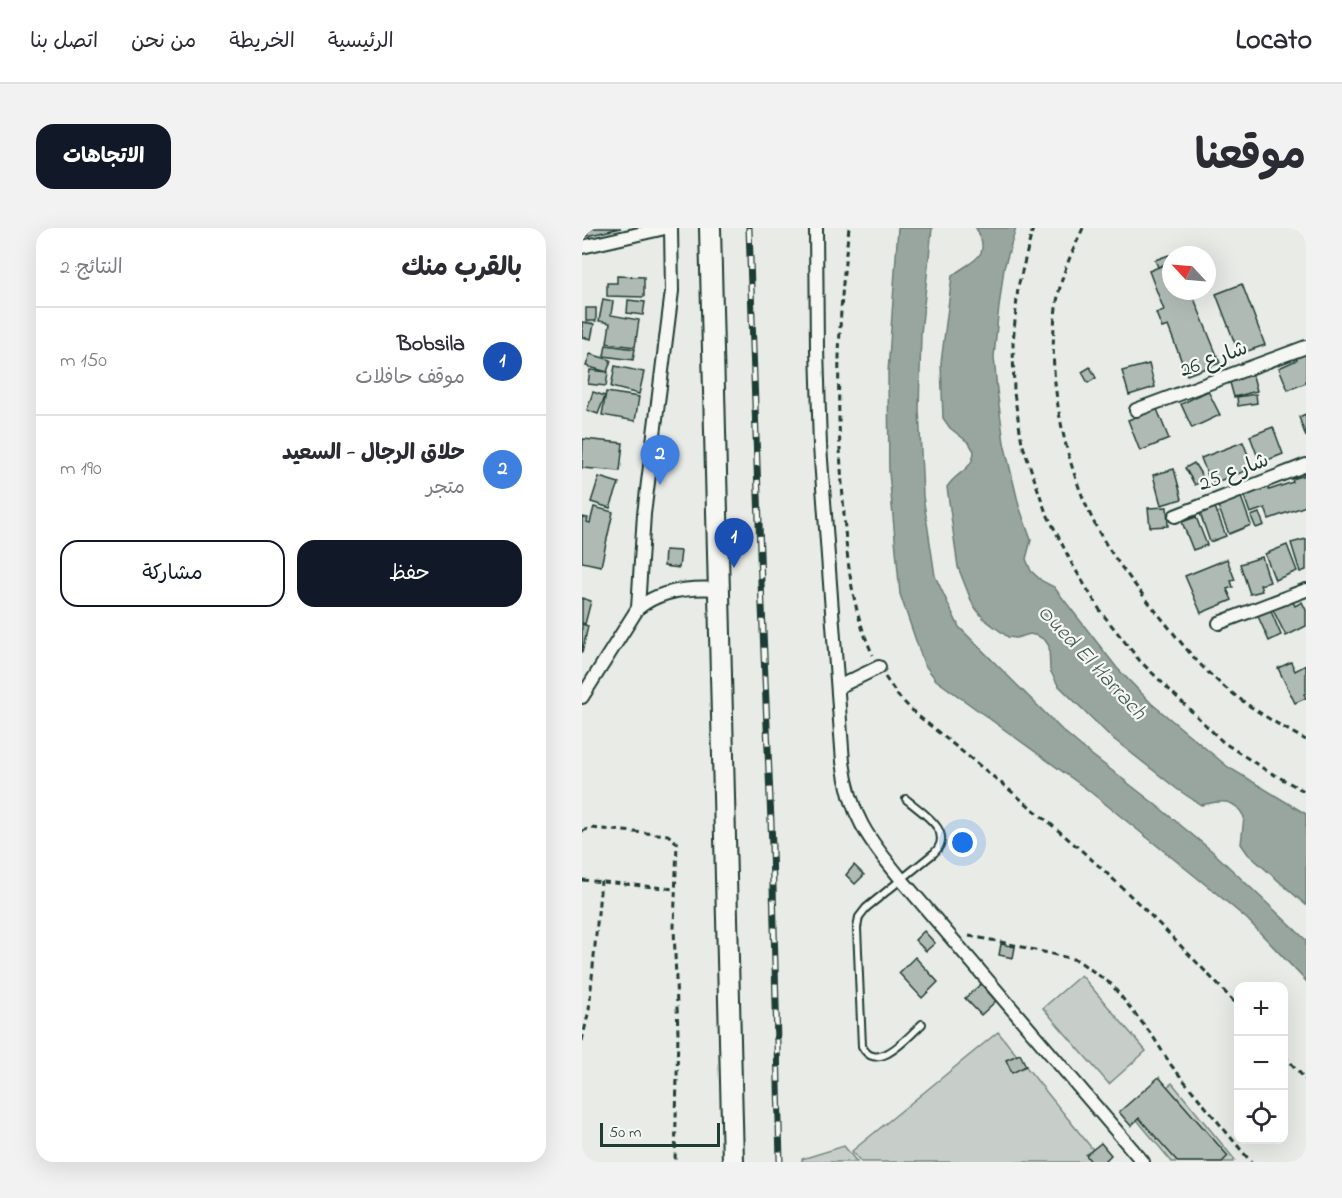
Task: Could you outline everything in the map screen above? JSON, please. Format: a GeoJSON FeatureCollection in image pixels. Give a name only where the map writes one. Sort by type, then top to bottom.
{"type":"FeatureCollection","features":[{"type":"Feature","properties":{"kind":"main road"},"geometry":{"type":"LineString","coordinates":[[710,228],[733,1162]]}},
{"type":"Feature","properties":{"kind":"street"},"geometry":{"type":"LineString","coordinates":[[582,247],[665,228]]}},
{"type":"Feature","properties":{"kind":"street"},"geometry":{"type":"LineString","coordinates":[[638,608],[644,514],[672,291],[671,228]]}},
{"type":"Feature","properties":{"kind":"street"},"geometry":{"type":"LineString","coordinates":[[816,228],[820,446],[843,762],[851,804],[870,839],[901,879],[1143,1162]]}},
{"type":"Feature","properties":{"kind":"street","name":"شارع 26"},"geometry":{"type":"LineString","coordinates":[[1136,410],[1306,347]]}},
{"type":"Feature","properties":{"kind":"street","name":"شارع 25"},"geometry":{"type":"LineString","coordinates":[[1175,516],[1306,465]]}},
{"type":"Feature","properties":{"kind":"street"},"geometry":{"type":"LineString","coordinates":[[582,697],[638,608],[647,600],[695,588],[718,589]]}},
{"type":"Feature","properties":{"kind":"street"},"geometry":{"type":"LineString","coordinates":[[1219,623],[1306,590]]}},
{"type":"Feature","properties":{"kind":"street"},"geometry":{"type":"LineString","coordinates":[[838,687],[879,667]]}},
{"type":"Feature","properties":{"kind":"lane"},"geometry":{"type":"LineString","coordinates":[[906,799],[936,825],[942,837],[938,850],[866,908],[858,922],[862,1046],[874,1057],[885,1055],[922,1024]]}},
{"type":"Feature","properties":{"kind":"path"},"geometry":{"type":"LineString","coordinates":[[849,228],[838,340],[839,441],[845,536],[855,604],[861,627],[879,667],[898,696],[916,714],[1042,816],[1099,866],[1165,929],[1234,1001]]}},
{"type":"Feature","properties":{"kind":"path"},"geometry":{"type":"LineString","coordinates":[[1033,228],[1018,286],[1013,343],[1014,393],[1022,443],[1045,510],[1072,564],[1101,612],[1140,661],[1223,742],[1264,769],[1306,792]]}},
{"type":"Feature","properties":{"kind":"path"},"geometry":{"type":"LineString","coordinates":[[1083,228],[1064,271],[1054,327],[1053,351],[1054,375],[1067,448],[1086,505],[1115,559],[1170,630],[1212,676],[1265,716],[1306,740]]}},
{"type":"Feature","properties":{"kind":"path"},"geometry":{"type":"LineString","coordinates":[[582,831],[591,828],[672,837],[678,847],[674,927],[678,1033],[675,1162]]}},
{"type":"Feature","properties":{"kind":"path"},"geometry":{"type":"LineString","coordinates":[[582,880],[675,889]]}},
{"type":"Feature","properties":{"kind":"path"},"geometry":{"type":"LineString","coordinates":[[582,1041],[589,1010],[601,881]]}},
{"type":"Feature","properties":{"kind":"path"},"geometry":{"type":"LineString","coordinates":[[947,932],[1077,960],[1111,984],[1152,1035],[1171,1065],[1251,1162]]}},
{"type":"Feature","properties":{"kind":"path"},"geometry":{"type":"LineString","coordinates":[[1288,1060],[1306,1080]]}},
{"type":"Feature","properties":{"kind":"shaded area"},"geometry":{"type":"Polygon","coordinates":[[[1081,975],[1146,1051],[1109,1084],[1043,1008],[1081,975]]]}},
{"type":"Feature","properties":{"kind":"shaded area"},"geometry":{"type":"Polygon","coordinates":[[[998,1032],[1103,1162],[861,1162],[852,1151],[998,1032]]]}},
{"type":"Feature","properties":{"kind":"shaded area"},"geometry":{"type":"Polygon","coordinates":[[[1172,1083],[1235,1160],[1233,1162],[1172,1162],[1133,1115],[1172,1083]]]}},
{"type":"Feature","properties":{"kind":"shaded area"},"geometry":{"type":"Polygon","coordinates":[[[844,1146],[857,1162],[802,1162],[802,1159],[844,1146]]]}},
{"type":"Feature","properties":{"kind":"water"},"geometry":{"type":"Polygon","coordinates":[[[898,228],[932,228],[921,333],[919,409],[923,496],[935,576],[959,627],[1062,730],[1212,851],[1306,940],[1306,981],[1247,919],[1216,893],[1088,790],[936,680],[924,664],[900,594],[889,472],[888,373],[898,228]]]}},
{"type":"Feature","properties":{"kind":"water","name":"Oued El Harrach"},"geometry":{"type":"Polygon","coordinates":[[[976,228],[1016,228],[1004,268],[994,357],[1004,443],[1019,506],[1031,540],[1026,559],[1031,571],[1042,581],[1054,587],[1117,668],[1152,704],[1228,767],[1306,814],[1306,905],[1248,854],[1241,844],[1244,817],[1236,806],[1226,802],[1201,805],[1177,789],[1111,737],[1058,685],[1050,670],[1049,646],[1045,640],[1030,634],[1016,638],[1008,637],[984,619],[973,605],[958,567],[947,487],[971,463],[974,451],[969,443],[950,428],[943,418],[941,363],[952,276],[981,253],[981,238],[976,228]]]}},
{"type":"Feature","properties":{"kind":"building"},"geometry":{"type":"Polygon","coordinates":[[[582,228],[621,228],[582,237],[582,228]]]}},
{"type":"Feature","properties":{"kind":"building"},"geometry":{"type":"Polygon","coordinates":[[[1162,258],[1162,265],[1158,267],[1155,260],[1162,258]]]}},
{"type":"Feature","properties":{"kind":"building"},"geometry":{"type":"Polygon","coordinates":[[[1162,266],[1162,300],[1195,300],[1220,363],[1187,375],[1168,326],[1162,328],[1156,313],[1164,310],[1149,271],[1162,266]]]}},
{"type":"Feature","properties":{"kind":"building"},"geometry":{"type":"Polygon","coordinates":[[[617,276],[644,277],[644,297],[607,296],[607,283],[617,283],[617,276]]]}},
{"type":"Feature","properties":{"kind":"building"},"geometry":{"type":"Polygon","coordinates":[[[1242,284],[1265,345],[1239,354],[1216,294],[1242,284]]]}},
{"type":"Feature","properties":{"kind":"building"},"geometry":{"type":"Polygon","coordinates":[[[603,299],[613,301],[611,315],[639,320],[635,347],[607,343],[610,323],[599,321],[603,299]]]}},
{"type":"Feature","properties":{"kind":"building"},"geometry":{"type":"Polygon","coordinates":[[[628,300],[645,302],[643,315],[627,313],[628,300]]]}},
{"type":"Feature","properties":{"kind":"building"},"geometry":{"type":"Polygon","coordinates":[[[586,308],[596,308],[596,321],[586,321],[586,308]]]}},
{"type":"Feature","properties":{"kind":"building"},"geometry":{"type":"Polygon","coordinates":[[[582,322],[594,324],[591,339],[582,337],[582,322]]]}},
{"type":"Feature","properties":{"kind":"building"},"geometry":{"type":"Polygon","coordinates":[[[606,345],[635,349],[633,360],[604,356],[606,345]]]}},
{"type":"Feature","properties":{"kind":"building"},"geometry":{"type":"Polygon","coordinates":[[[590,354],[611,360],[607,372],[586,366],[590,354]]]}},
{"type":"Feature","properties":{"kind":"building"},"geometry":{"type":"Polygon","coordinates":[[[1306,354],[1306,383],[1288,390],[1279,368],[1306,354]]]}},
{"type":"Feature","properties":{"kind":"building"},"geometry":{"type":"Polygon","coordinates":[[[1149,364],[1155,387],[1129,395],[1122,371],[1149,364]]]}},
{"type":"Feature","properties":{"kind":"building"},"geometry":{"type":"Polygon","coordinates":[[[615,366],[644,372],[639,394],[611,387],[615,366]]]}},
{"type":"Feature","properties":{"kind":"building"},"geometry":{"type":"Polygon","coordinates":[[[1090,367],[1096,378],[1088,383],[1082,372],[1090,367]]]}},
{"type":"Feature","properties":{"kind":"building"},"geometry":{"type":"Polygon","coordinates":[[[590,370],[608,372],[606,386],[588,384],[590,370]]]}},
{"type":"Feature","properties":{"kind":"building"},"geometry":{"type":"Polygon","coordinates":[[[1252,372],[1257,391],[1234,397],[1229,379],[1252,372]]]}},
{"type":"Feature","properties":{"kind":"building"},"geometry":{"type":"Polygon","coordinates":[[[1208,391],[1220,415],[1192,428],[1181,404],[1208,391]]]}},
{"type":"Feature","properties":{"kind":"building"},"geometry":{"type":"Polygon","coordinates":[[[593,392],[605,396],[598,414],[587,410],[593,392]]]}},
{"type":"Feature","properties":{"kind":"building"},"geometry":{"type":"Polygon","coordinates":[[[606,392],[639,397],[635,421],[602,415],[606,392]]]}},
{"type":"Feature","properties":{"kind":"building"},"geometry":{"type":"Polygon","coordinates":[[[1256,394],[1257,403],[1238,406],[1237,397],[1256,394]]]}},
{"type":"Feature","properties":{"kind":"building"},"geometry":{"type":"Polygon","coordinates":[[[1157,409],[1169,439],[1140,451],[1128,420],[1157,409]]]}},
{"type":"Feature","properties":{"kind":"building"},"geometry":{"type":"Polygon","coordinates":[[[1306,414],[1306,437],[1299,417],[1306,414]]]}},
{"type":"Feature","properties":{"kind":"building"},"geometry":{"type":"Polygon","coordinates":[[[1273,427],[1283,454],[1260,463],[1250,436],[1273,427]]]}},
{"type":"Feature","properties":{"kind":"building"},"geometry":{"type":"Polygon","coordinates":[[[583,439],[623,443],[620,471],[582,468],[583,439]]]}},
{"type":"Feature","properties":{"kind":"building"},"geometry":{"type":"Polygon","coordinates":[[[1243,442],[1253,468],[1211,484],[1201,458],[1243,442]]]}},
{"type":"Feature","properties":{"kind":"building"},"geometry":{"type":"Polygon","coordinates":[[[1194,463],[1204,479],[1195,485],[1185,468],[1194,463]]]}},
{"type":"Feature","properties":{"kind":"building"},"geometry":{"type":"Polygon","coordinates":[[[1174,469],[1182,499],[1161,505],[1153,475],[1174,469]]]}},
{"type":"Feature","properties":{"kind":"building"},"geometry":{"type":"Polygon","coordinates":[[[1306,475],[1306,506],[1269,519],[1265,508],[1250,513],[1243,493],[1267,484],[1269,490],[1306,475]]]}},
{"type":"Feature","properties":{"kind":"building"},"geometry":{"type":"Polygon","coordinates":[[[599,477],[619,483],[610,508],[591,502],[599,477]]]}},
{"type":"Feature","properties":{"kind":"building"},"geometry":{"type":"Polygon","coordinates":[[[1241,497],[1251,525],[1229,534],[1218,506],[1241,497]]]}},
{"type":"Feature","properties":{"kind":"building"},"geometry":{"type":"Polygon","coordinates":[[[594,507],[613,512],[601,566],[582,562],[582,517],[588,518],[587,522],[590,523],[594,507]]]}},
{"type":"Feature","properties":{"kind":"building"},"geometry":{"type":"Polygon","coordinates":[[[1167,507],[1168,526],[1150,527],[1148,508],[1167,507]]]}},
{"type":"Feature","properties":{"kind":"building"},"geometry":{"type":"Polygon","coordinates":[[[1215,507],[1226,536],[1210,542],[1200,513],[1215,507]]]}},
{"type":"Feature","properties":{"kind":"building"},"geometry":{"type":"Polygon","coordinates":[[[1259,513],[1264,525],[1256,528],[1251,516],[1259,513]]]}},
{"type":"Feature","properties":{"kind":"building"},"geometry":{"type":"Polygon","coordinates":[[[1196,517],[1207,545],[1193,550],[1182,522],[1196,517]]]}},
{"type":"Feature","properties":{"kind":"building"},"geometry":{"type":"Polygon","coordinates":[[[1306,539],[1306,570],[1300,572],[1291,543],[1306,539]]]}},
{"type":"Feature","properties":{"kind":"building"},"geometry":{"type":"Polygon","coordinates":[[[1287,545],[1297,571],[1275,580],[1265,554],[1287,545]]]}},
{"type":"Feature","properties":{"kind":"building"},"geometry":{"type":"Polygon","coordinates":[[[665,550],[681,551],[679,568],[664,566],[665,550]]]}},
{"type":"Feature","properties":{"kind":"building"},"geometry":{"type":"Polygon","coordinates":[[[1262,557],[1270,582],[1260,585],[1262,591],[1250,594],[1240,564],[1262,557]]]}},
{"type":"Feature","properties":{"kind":"building"},"geometry":{"type":"Polygon","coordinates":[[[1227,559],[1235,580],[1231,581],[1233,587],[1227,589],[1232,600],[1201,613],[1185,576],[1227,559]]]}},
{"type":"Feature","properties":{"kind":"building"},"geometry":{"type":"Polygon","coordinates":[[[582,598],[591,601],[585,624],[582,623],[582,598]]]}},
{"type":"Feature","properties":{"kind":"building"},"geometry":{"type":"Polygon","coordinates":[[[1292,600],[1295,606],[1302,602],[1306,610],[1306,626],[1286,636],[1273,610],[1292,600]]]}},
{"type":"Feature","properties":{"kind":"building"},"geometry":{"type":"Polygon","coordinates":[[[1270,609],[1281,635],[1269,641],[1257,614],[1270,609]]]}},
{"type":"Feature","properties":{"kind":"building"},"geometry":{"type":"Polygon","coordinates":[[[582,624],[588,626],[582,653],[582,624]]]}},
{"type":"Feature","properties":{"kind":"building"},"geometry":{"type":"Polygon","coordinates":[[[1291,662],[1295,671],[1306,665],[1306,693],[1304,694],[1306,698],[1295,703],[1278,668],[1291,662]]]}},
{"type":"Feature","properties":{"kind":"building"},"geometry":{"type":"Polygon","coordinates":[[[854,865],[864,875],[855,884],[846,875],[854,865]]]}},
{"type":"Feature","properties":{"kind":"building"},"geometry":{"type":"Polygon","coordinates":[[[924,931],[935,943],[926,951],[915,940],[924,931]]]}},
{"type":"Feature","properties":{"kind":"building"},"geometry":{"type":"Polygon","coordinates":[[[1001,944],[1015,947],[1013,958],[999,955],[1001,944]]]}},
{"type":"Feature","properties":{"kind":"building"},"geometry":{"type":"Polygon","coordinates":[[[915,957],[938,982],[922,998],[899,973],[915,957]]]}},
{"type":"Feature","properties":{"kind":"building"},"geometry":{"type":"Polygon","coordinates":[[[981,984],[996,1001],[981,1015],[965,998],[981,984]]]}},
{"type":"Feature","properties":{"kind":"building"},"geometry":{"type":"Polygon","coordinates":[[[1020,1054],[1026,1066],[1012,1073],[1006,1060],[1020,1054]]]}},
{"type":"Feature","properties":{"kind":"building"},"geometry":{"type":"Polygon","coordinates":[[[1159,1077],[1228,1156],[1222,1162],[1178,1162],[1139,1118],[1131,1126],[1119,1112],[1159,1077]]]}},
{"type":"Feature","properties":{"kind":"building"},"geometry":{"type":"Polygon","coordinates":[[[1101,1143],[1111,1155],[1104,1162],[1091,1162],[1086,1155],[1101,1143]]]}},
{"type":"Feature","properties":{"kind":"railway"},"geometry":{"type":"LineString","coordinates":[[749,228],[772,846],[780,1162]]}},
{"type":"Feature","properties":{"kind":"place","name":"حلاق الرجال - السعيد"},"geometry":{"type":"Point","coordinates":[660,485]}},
{"type":"Feature","properties":{"kind":"place","name":"Bobsila"},"geometry":{"type":"Point","coordinates":[734,568]}}]}
